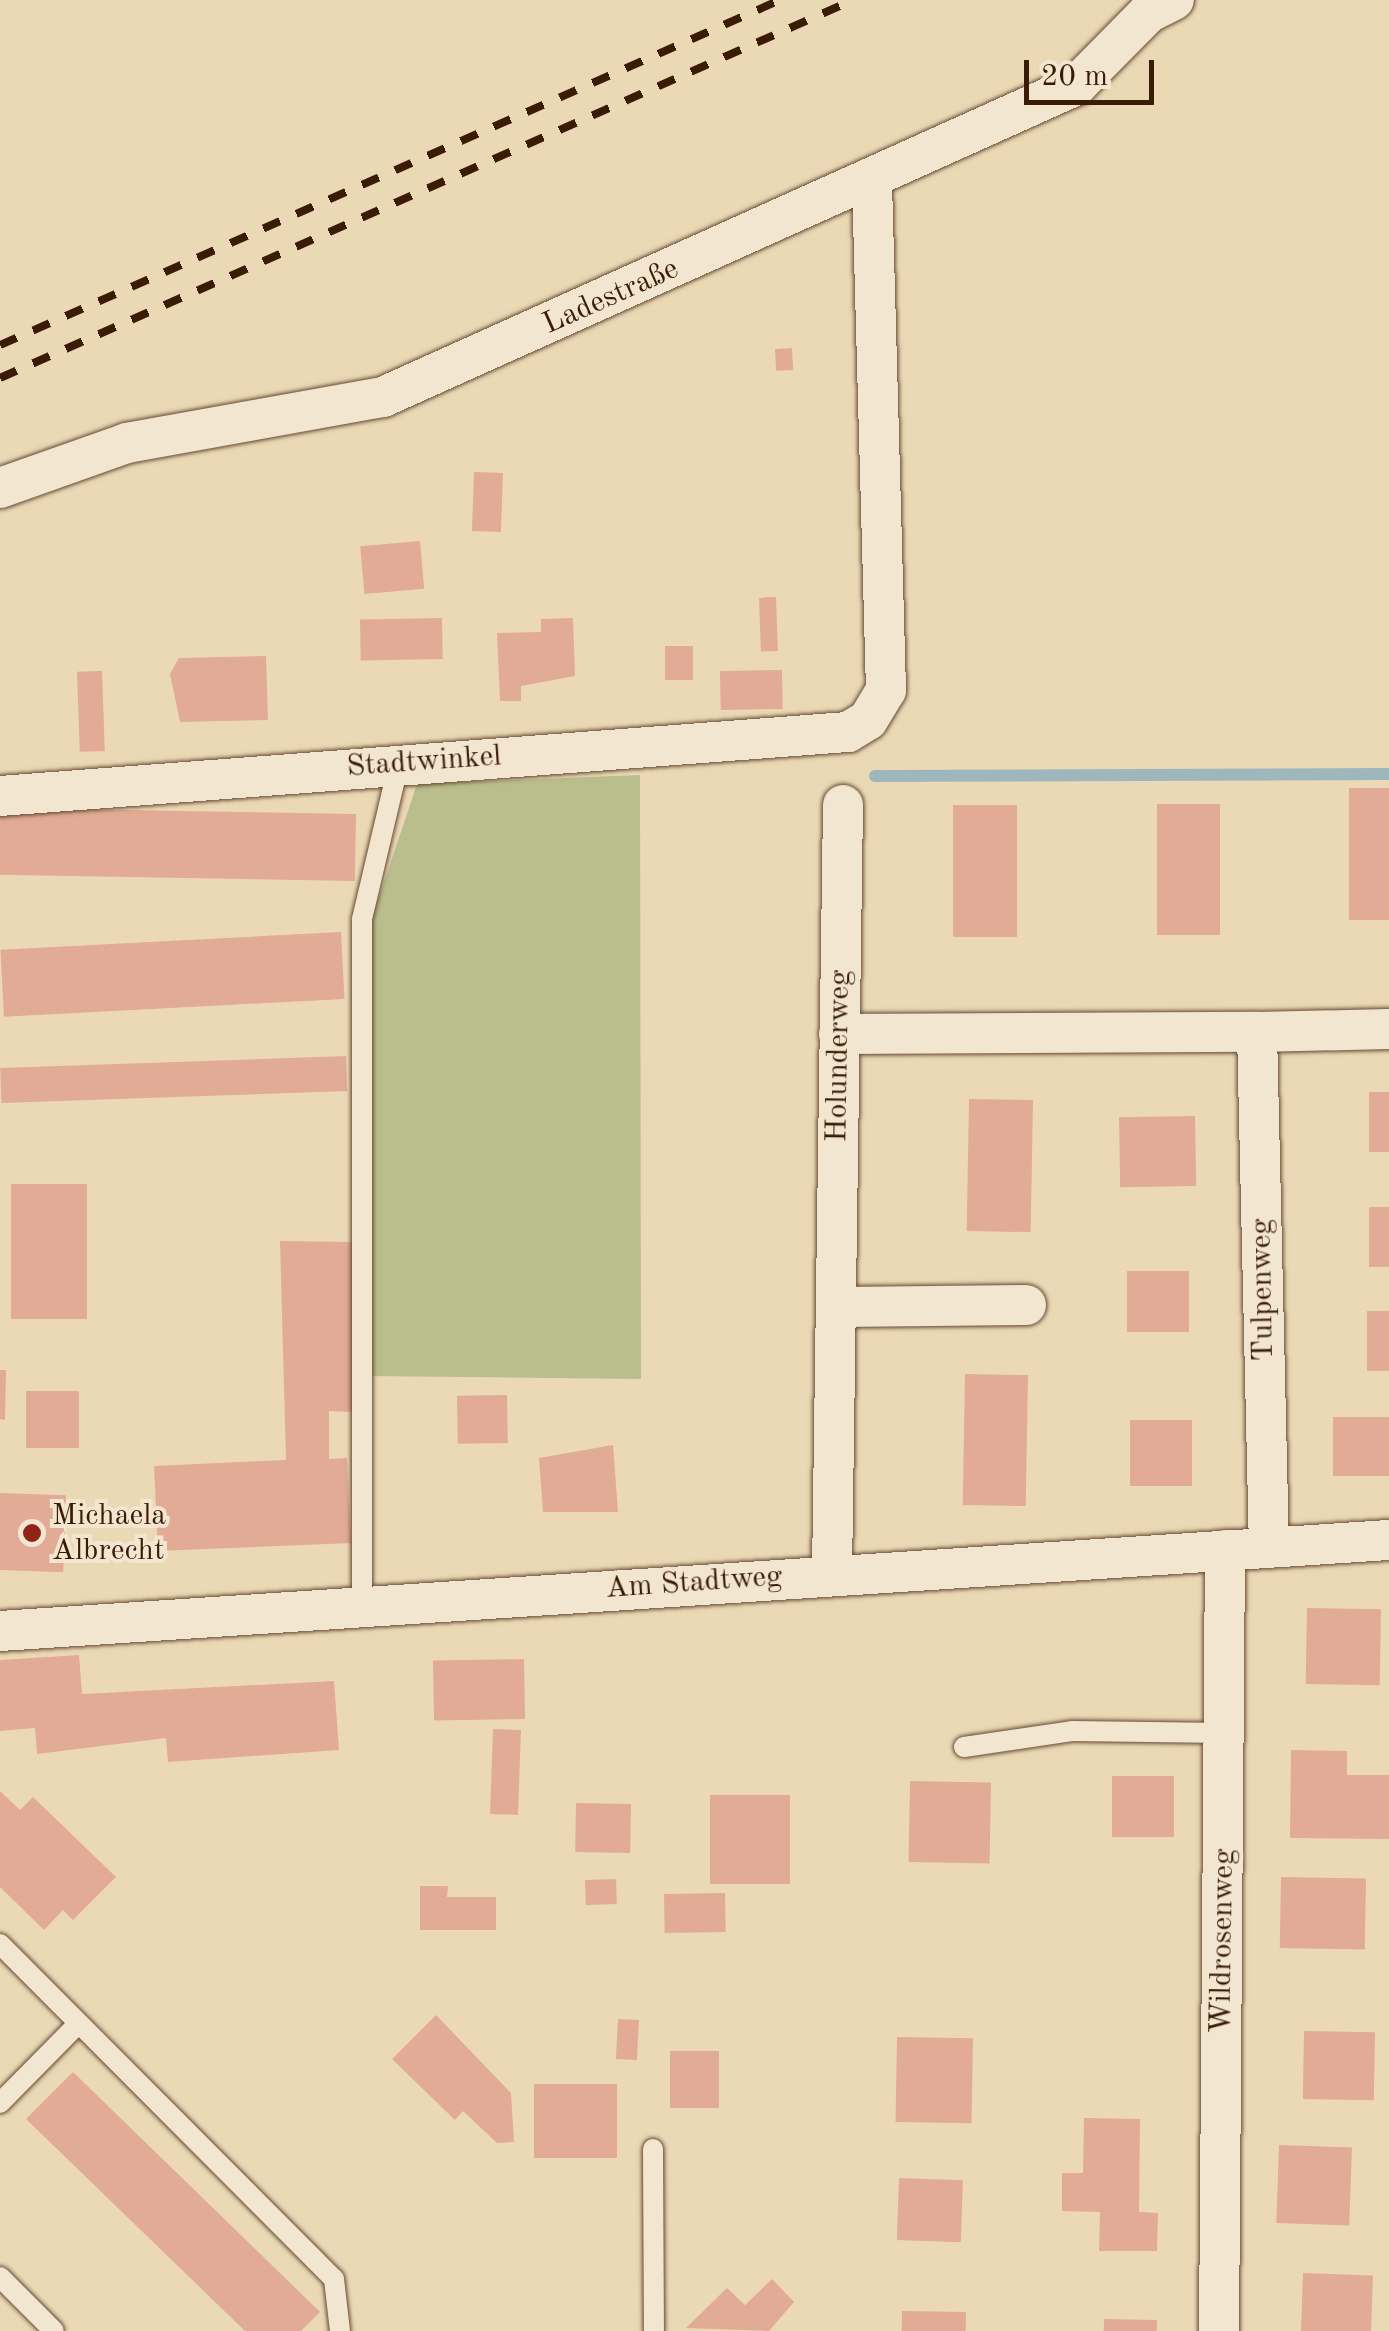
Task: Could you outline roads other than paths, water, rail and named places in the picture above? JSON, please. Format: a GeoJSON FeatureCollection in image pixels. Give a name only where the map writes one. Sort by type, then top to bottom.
{"type":"FeatureCollection","features":[{"type":"Feature","properties":{"kind":"street","name":"Ladestraße"},"geometry":{"type":"LineString","coordinates":[[0,488],[126,443],[383,396],[872,182],[1076,85],[1148,13],[1174,0]]}},
{"type":"Feature","properties":{"kind":"street","name":"Stadtwinkel"},"geometry":{"type":"LineString","coordinates":[[0,796],[399,762],[848,732],[868,720],[886,690],[872,182]]}},
{"type":"Feature","properties":{"kind":"street","name":"Holunderweg"},"geometry":{"type":"LineString","coordinates":[[832,1574],[844,806]]}},
{"type":"Feature","properties":{"kind":"street"},"geometry":{"type":"LineString","coordinates":[[839,1034],[1389,1029]]}},
{"type":"Feature","properties":{"kind":"street","name":"Tulpenweg"},"geometry":{"type":"LineString","coordinates":[[1257,1032],[1269,1548]]}},
{"type":"Feature","properties":{"kind":"street"},"geometry":{"type":"LineString","coordinates":[[836,1308],[1026,1305]]}},
{"type":"Feature","properties":{"kind":"street","name":"Am Stadtweg"},"geometry":{"type":"LineString","coordinates":[[0,1631],[1389,1540]]}},
{"type":"Feature","properties":{"kind":"street","name":"Wildrosenweg"},"geometry":{"type":"LineString","coordinates":[[1218,2331],[1226,1733],[1224,1550]]}},
{"type":"Feature","properties":{"kind":"lane"},"geometry":{"type":"LineString","coordinates":[[362,1607],[362,918],[399,762]]}},
{"type":"Feature","properties":{"kind":"lane"},"geometry":{"type":"LineString","coordinates":[[964,1747],[1072,1731],[1226,1733]]}},
{"type":"Feature","properties":{"kind":"lane"},"geometry":{"type":"LineString","coordinates":[[0,1944],[334,2280],[340,2331]]}},
{"type":"Feature","properties":{"kind":"lane"},"geometry":{"type":"LineString","coordinates":[[0,2103],[79,2024]]}},
{"type":"Feature","properties":{"kind":"lane"},"geometry":{"type":"LineString","coordinates":[[653,2148],[654,2331]]}},
{"type":"Feature","properties":{"kind":"lane"},"geometry":{"type":"LineString","coordinates":[[0,2277],[54,2331]]}},
{"type":"Feature","properties":{"kind":"waterway"},"geometry":{"type":"LineString","coordinates":[[875,776],[1389,774]]}},
{"type":"Feature","properties":{"kind":"railway"},"geometry":{"type":"LineString","coordinates":[[0,345],[780,0]]}},
{"type":"Feature","properties":{"kind":"railway"},"geometry":{"type":"LineString","coordinates":[[0,378],[853,0]]}},
{"type":"Feature","properties":{"kind":"place","name":"Michaela Albrecht"},"geometry":{"type":"Point","coordinates":[32,1533]}}]}
